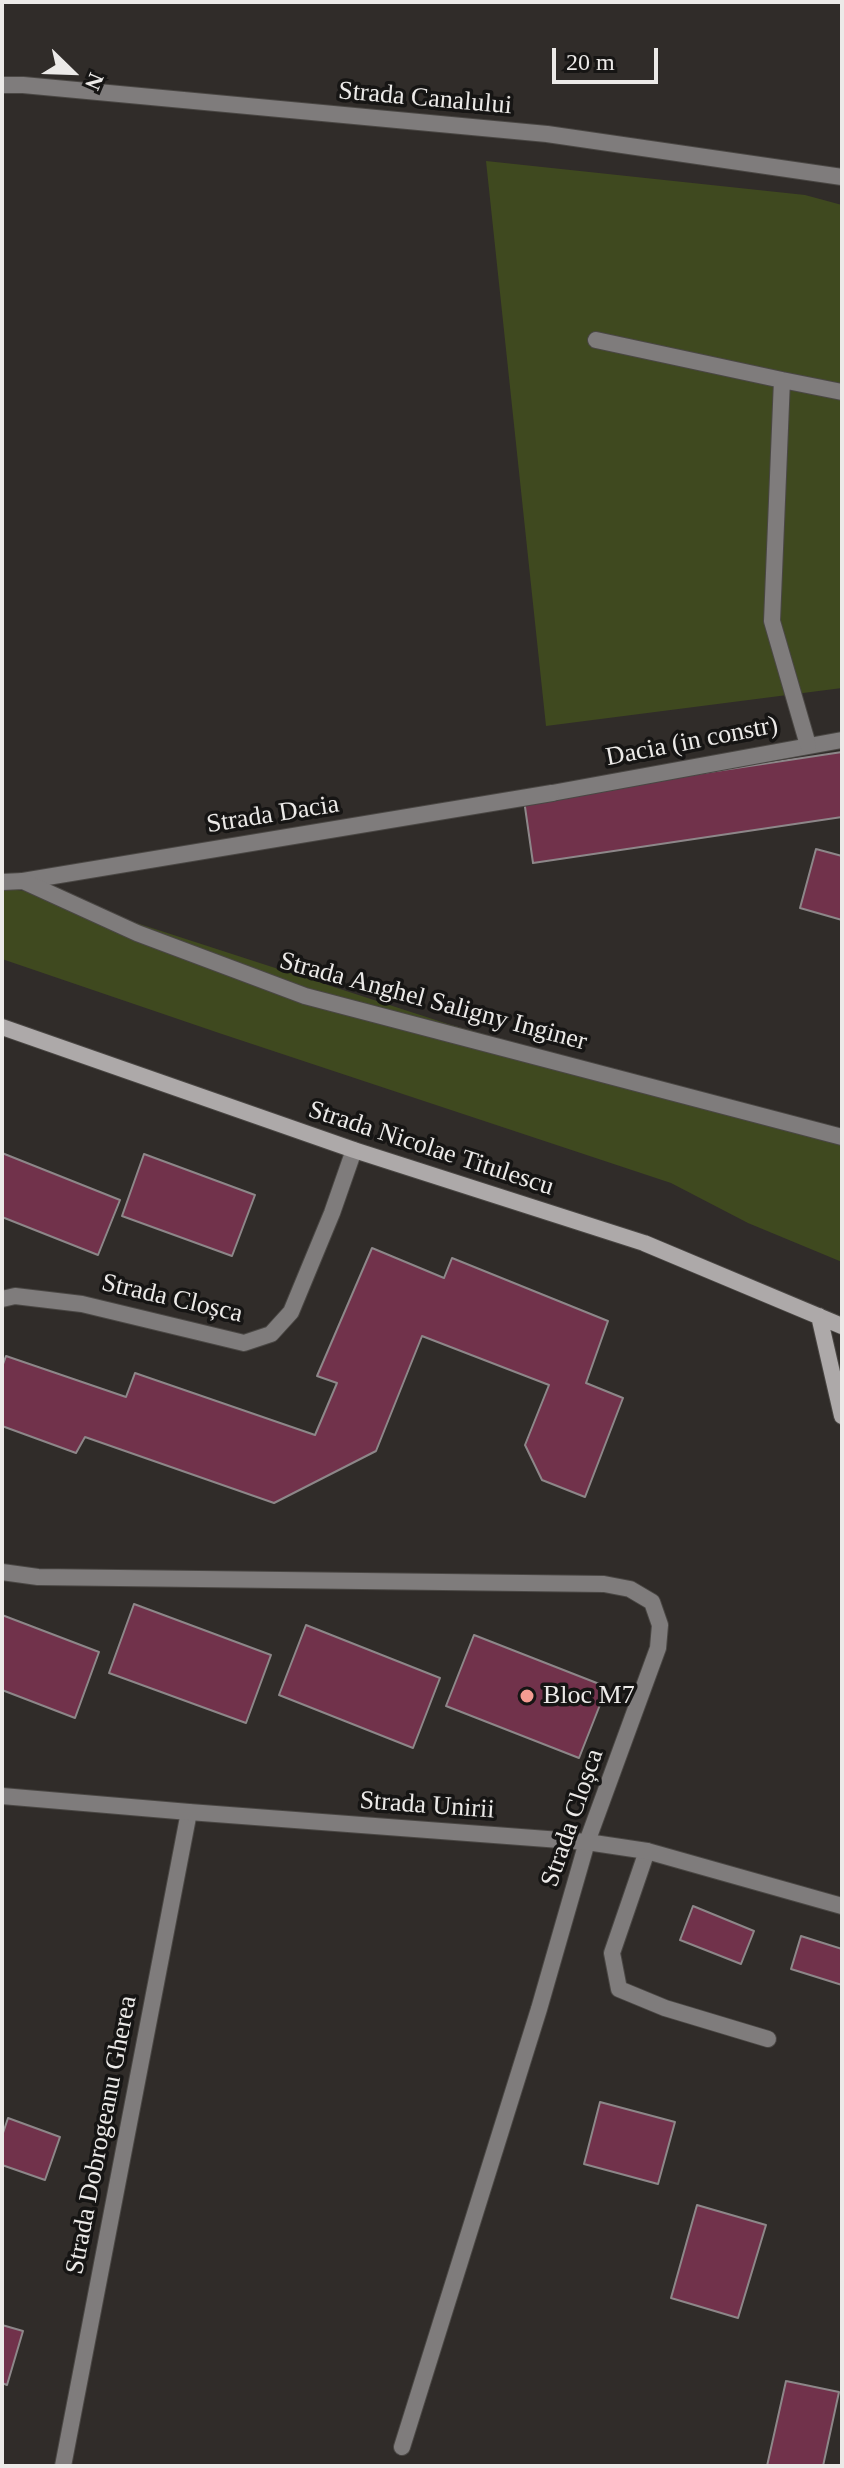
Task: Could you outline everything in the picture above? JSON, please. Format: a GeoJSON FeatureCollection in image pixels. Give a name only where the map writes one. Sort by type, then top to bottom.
{"type":"FeatureCollection","features":[{"type":"Feature","properties":{"kind":"main road","name":"Strada Nicolae Titulescu"},"geometry":{"type":"LineString","coordinates":[[2,1027],[354,1150],[644,1243],[842,1326]]}},
{"type":"Feature","properties":{"kind":"main road"},"geometry":{"type":"LineString","coordinates":[[819,1316],[842,1416]]}},
{"type":"Feature","properties":{"kind":"street","name":"Strada Canalului"},"geometry":{"type":"LineString","coordinates":[[2,85],[547,134],[842,177]]}},
{"type":"Feature","properties":{"kind":"street"},"geometry":{"type":"LineString","coordinates":[[596,340],[842,392]]}},
{"type":"Feature","properties":{"kind":"street"},"geometry":{"type":"LineString","coordinates":[[782,380],[772,621],[808,745]]}},
{"type":"Feature","properties":{"kind":"street","name":"Dacia (in constr)"},"geometry":{"type":"LineString","coordinates":[[552,793],[842,740]]}},
{"type":"Feature","properties":{"kind":"street","name":"Strada Dacia"},"geometry":{"type":"LineString","coordinates":[[2,882],[552,793]]}},
{"type":"Feature","properties":{"kind":"street","name":"Strada Anghel Saligny Inginer"},"geometry":{"type":"LineString","coordinates":[[23,881],[137,933],[305,996],[842,1137]]}},
{"type":"Feature","properties":{"kind":"street","name":"Strada Cloșca"},"geometry":{"type":"LineString","coordinates":[[2,1299],[15,1296],[82,1304],[244,1343],[271,1334],[291,1312],[354,1150]]}},
{"type":"Feature","properties":{"kind":"street","name":"Strada Cloșca"},"geometry":{"type":"LineString","coordinates":[[2,1572],[38,1577],[604,1584],[630,1589],[652,1602],[660,1625],[658,1648],[587,1842],[539,2009],[402,2447]]}},
{"type":"Feature","properties":{"kind":"street","name":"Strada Unirii"},"geometry":{"type":"LineString","coordinates":[[2,1796],[587,1842],[647,1851],[842,1906]]}},
{"type":"Feature","properties":{"kind":"street","name":"Strada Dobrogeanu Gherea"},"geometry":{"type":"LineString","coordinates":[[63,2466],[189,1812]]}},
{"type":"Feature","properties":{"kind":"street"},"geometry":{"type":"LineString","coordinates":[[647,1851],[612,1953],[619,1989],[665,2008],[768,2039]]}},
{"type":"Feature","properties":{"kind":"green space"},"geometry":{"type":"Polygon","coordinates":[[[486,161],[805,195],[842,205],[842,688],[546,726],[486,161]]]}},
{"type":"Feature","properties":{"kind":"green space"},"geometry":{"type":"Polygon","coordinates":[[[2,888],[47,894],[448,1024],[842,1135],[842,1262],[748,1223],[671,1183],[2,959],[2,888]]]}},
{"type":"Feature","properties":{"kind":"building"},"geometry":{"type":"Polygon","coordinates":[[[842,752],[842,817],[533,863],[524,800],[842,752]]]}},
{"type":"Feature","properties":{"kind":"building"},"geometry":{"type":"Polygon","coordinates":[[[816,849],[842,856],[842,920],[800,908],[816,849]]]}},
{"type":"Feature","properties":{"kind":"building"},"geometry":{"type":"Polygon","coordinates":[[[2,1153],[120,1200],[98,1255],[2,1217],[2,1153]]]}},
{"type":"Feature","properties":{"kind":"building"},"geometry":{"type":"Polygon","coordinates":[[[144,1154],[255,1195],[232,1256],[122,1216],[144,1154]]]}},
{"type":"Feature","properties":{"kind":"building"},"geometry":{"type":"Polygon","coordinates":[[[372,1248],[444,1278],[452,1258],[608,1321],[586,1383],[623,1398],[585,1497],[542,1480],[525,1445],[549,1385],[422,1336],[376,1451],[274,1503],[85,1437],[76,1453],[2,1426],[2,1367],[6,1356],[126,1397],[135,1373],[315,1435],[337,1383],[317,1376],[372,1248]]]}},
{"type":"Feature","properties":{"kind":"building"},"geometry":{"type":"Polygon","coordinates":[[[134,1604],[271,1655],[246,1723],[109,1673],[134,1604]]]}},
{"type":"Feature","properties":{"kind":"building"},"geometry":{"type":"Polygon","coordinates":[[[2,1615],[99,1652],[75,1718],[2,1690],[2,1615]]]}},
{"type":"Feature","properties":{"kind":"building"},"geometry":{"type":"Polygon","coordinates":[[[306,1625],[440,1678],[413,1748],[279,1695],[306,1625]]]}},
{"type":"Feature","properties":{"kind":"building","name":"Bloc M7"},"geometry":{"type":"Polygon","coordinates":[[[474,1635],[607,1687],[579,1758],[446,1706],[474,1635]]]}},
{"type":"Feature","properties":{"kind":"building"},"geometry":{"type":"Polygon","coordinates":[[[693,1906],[754,1931],[741,1964],[680,1940],[693,1906]]]}},
{"type":"Feature","properties":{"kind":"building"},"geometry":{"type":"Polygon","coordinates":[[[801,1936],[842,1949],[842,1985],[791,1969],[801,1936]]]}},
{"type":"Feature","properties":{"kind":"building"},"geometry":{"type":"Polygon","coordinates":[[[600,2102],[675,2122],[658,2184],[584,2164],[600,2102]]]}},
{"type":"Feature","properties":{"kind":"building"},"geometry":{"type":"Polygon","coordinates":[[[8,2118],[60,2137],[45,2180],[2,2165],[2,2136],[8,2118]]]}},
{"type":"Feature","properties":{"kind":"building"},"geometry":{"type":"Polygon","coordinates":[[[697,2205],[766,2225],[738,2318],[671,2298],[697,2205]]]}},
{"type":"Feature","properties":{"kind":"building"},"geometry":{"type":"Polygon","coordinates":[[[2,2325],[23,2331],[7,2385],[2,2383],[2,2325]]]}},
{"type":"Feature","properties":{"kind":"building"},"geometry":{"type":"Polygon","coordinates":[[[786,2381],[839,2392],[823,2466],[767,2466],[786,2381]]]}},
{"type":"Feature","properties":{"kind":"place","name":"Bloc M7"},"geometry":{"type":"Point","coordinates":[527,1696]}}]}
